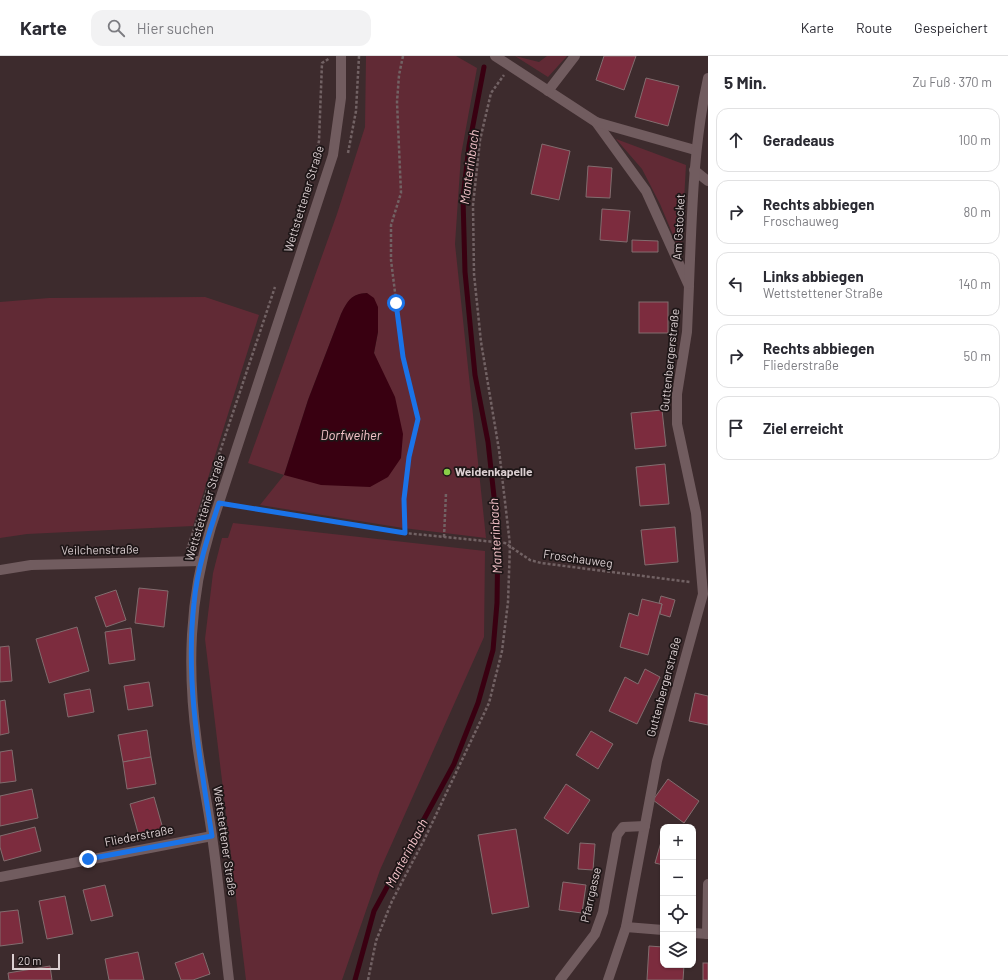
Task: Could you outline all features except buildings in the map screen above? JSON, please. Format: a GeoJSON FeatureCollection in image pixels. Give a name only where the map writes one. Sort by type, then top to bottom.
{"type":"FeatureCollection","features":[{"type":"Feature","properties":{"kind":"street","name":"Wettstettener Straße"},"geometry":{"type":"LineString","coordinates":[[229,980],[212,836],[197,742],[191,661],[194,603],[201,561],[333,155],[341,98],[341,56]]}},
{"type":"Feature","properties":{"kind":"street","name":"Guttenbergerstraße"},"geometry":{"type":"LineString","coordinates":[[495,56],[596,122],[646,191],[689,286],[688,332],[677,394],[677,424],[696,513],[705,595],[657,761],[626,927],[608,980]]}},
{"type":"Feature","properties":{"kind":"street"},"geometry":{"type":"LineString","coordinates":[[548,90],[575,56]]}},
{"type":"Feature","properties":{"kind":"street","name":"Am Gstocket"},"geometry":{"type":"LineString","coordinates":[[689,286],[695,150],[704,117],[708,78]]}},
{"type":"Feature","properties":{"kind":"street"},"geometry":{"type":"LineString","coordinates":[[596,122],[695,150]]}},
{"type":"Feature","properties":{"kind":"street"},"geometry":{"type":"LineString","coordinates":[[694,170],[708,181]]}},
{"type":"Feature","properties":{"kind":"street","name":"Veilchenstraße"},"geometry":{"type":"LineString","coordinates":[[0,570],[31,565],[201,561]]}},
{"type":"Feature","properties":{"kind":"street","name":"Pfarrgasse"},"geometry":{"type":"LineString","coordinates":[[560,980],[595,934],[603,912],[617,835],[624,827],[644,826]]}},
{"type":"Feature","properties":{"kind":"street","name":"Fliederstraße"},"geometry":{"type":"LineString","coordinates":[[0,877],[212,836]]}},
{"type":"Feature","properties":{"kind":"street"},"geometry":{"type":"LineString","coordinates":[[696,933],[708,934],[708,884]]}},
{"type":"Feature","properties":{"kind":"street"},"geometry":{"type":"LineString","coordinates":[[626,927],[660,930]]}},
{"type":"Feature","properties":{"kind":"path"},"geometry":{"type":"LineString","coordinates":[[288,246],[312,172],[319,141],[322,62],[326,59],[341,56]]}},
{"type":"Feature","properties":{"kind":"path"},"geometry":{"type":"LineString","coordinates":[[345,160],[350,146],[356,111],[359,56]]}},
{"type":"Feature","properties":{"kind":"path"},"geometry":{"type":"LineString","coordinates":[[404,56],[399,75],[397,102],[401,193],[390,225],[391,260],[403,357],[418,419],[409,457],[404,499],[405,533]]}},
{"type":"Feature","properties":{"kind":"path"},"geometry":{"type":"LineString","coordinates":[[368,980],[376,941],[392,902],[425,838],[489,703],[502,651],[508,602],[510,545],[499,450],[480,342],[474,274],[473,205],[480,140],[491,93],[498,80],[512,68]]}},
{"type":"Feature","properties":{"kind":"path"},"geometry":{"type":"LineString","coordinates":[[184,562],[276,283]]}},
{"type":"Feature","properties":{"kind":"path"},"geometry":{"type":"LineString","coordinates":[[444,537],[446,493]]}},
{"type":"Feature","properties":{"kind":"path"},"geometry":{"type":"LineString","coordinates":[[228,511],[232,499]]}},
{"type":"Feature","properties":{"kind":"path","name":"Froschauweg"},"geometry":{"type":"LineString","coordinates":[[219,503],[405,533],[490,542],[505,542],[530,560],[541,563],[703,584]]}},
{"type":"Feature","properties":{"kind":"shaded area"},"geometry":{"type":"Polygon","coordinates":[[[366,56],[456,56],[477,68],[461,155],[455,244],[486,538],[403,528],[260,505],[284,475],[248,463],[337,214],[365,127],[366,56]],[[367,293],[357,295],[351,299],[343,309],[308,400],[284,475],[383,375],[374,353],[378,332],[367,293]]]}},
{"type":"Feature","properties":{"kind":"shaded area"},"geometry":{"type":"Polygon","coordinates":[[[515,56],[539,62],[547,56],[567,56],[548,77],[515,56]]]}},
{"type":"Feature","properties":{"kind":"shaded area"},"geometry":{"type":"Polygon","coordinates":[[[616,139],[686,165],[681,254],[660,204],[642,169],[616,139]]]}},
{"type":"Feature","properties":{"kind":"shaded area"},"geometry":{"type":"Polygon","coordinates":[[[205,297],[259,315],[193,526],[27,534],[0,538],[0,302],[49,298],[205,297]]]}},
{"type":"Feature","properties":{"kind":"shaded area"},"geometry":{"type":"Polygon","coordinates":[[[233,523],[485,551],[484,637],[380,870],[342,980],[246,980],[205,639],[213,573],[222,538],[228,538],[233,523]]]}},
{"type":"Feature","properties":{"kind":"water","name":"Dorfweiher"},"geometry":{"type":"Polygon","coordinates":[[[367,293],[374,298],[378,307],[378,332],[374,353],[395,397],[403,434],[401,458],[388,477],[370,487],[321,485],[284,475],[308,400],[341,314],[346,305],[354,296],[367,293]]]}},
{"type":"Feature","properties":{"kind":"waterway","name":"Manterinbach"},"geometry":{"type":"LineString","coordinates":[[355,980],[374,911],[454,764],[478,703],[493,650],[497,603],[498,533],[488,442],[475,375],[465,272],[463,198],[469,146],[484,67]]}},
{"type":"Feature","properties":{"kind":"place","name":"Weidenkapelle"},"geometry":{"type":"Point","coordinates":[447,472]}},
{"type":"Feature","properties":{"kind":"route"},"geometry":{"type":"LineString","coordinates":[[88,859],[212,836],[197,742],[191,661],[194,603],[201,561],[219,503],[405,533],[404,499],[409,457],[418,419],[403,357],[396,303]]}}]}
